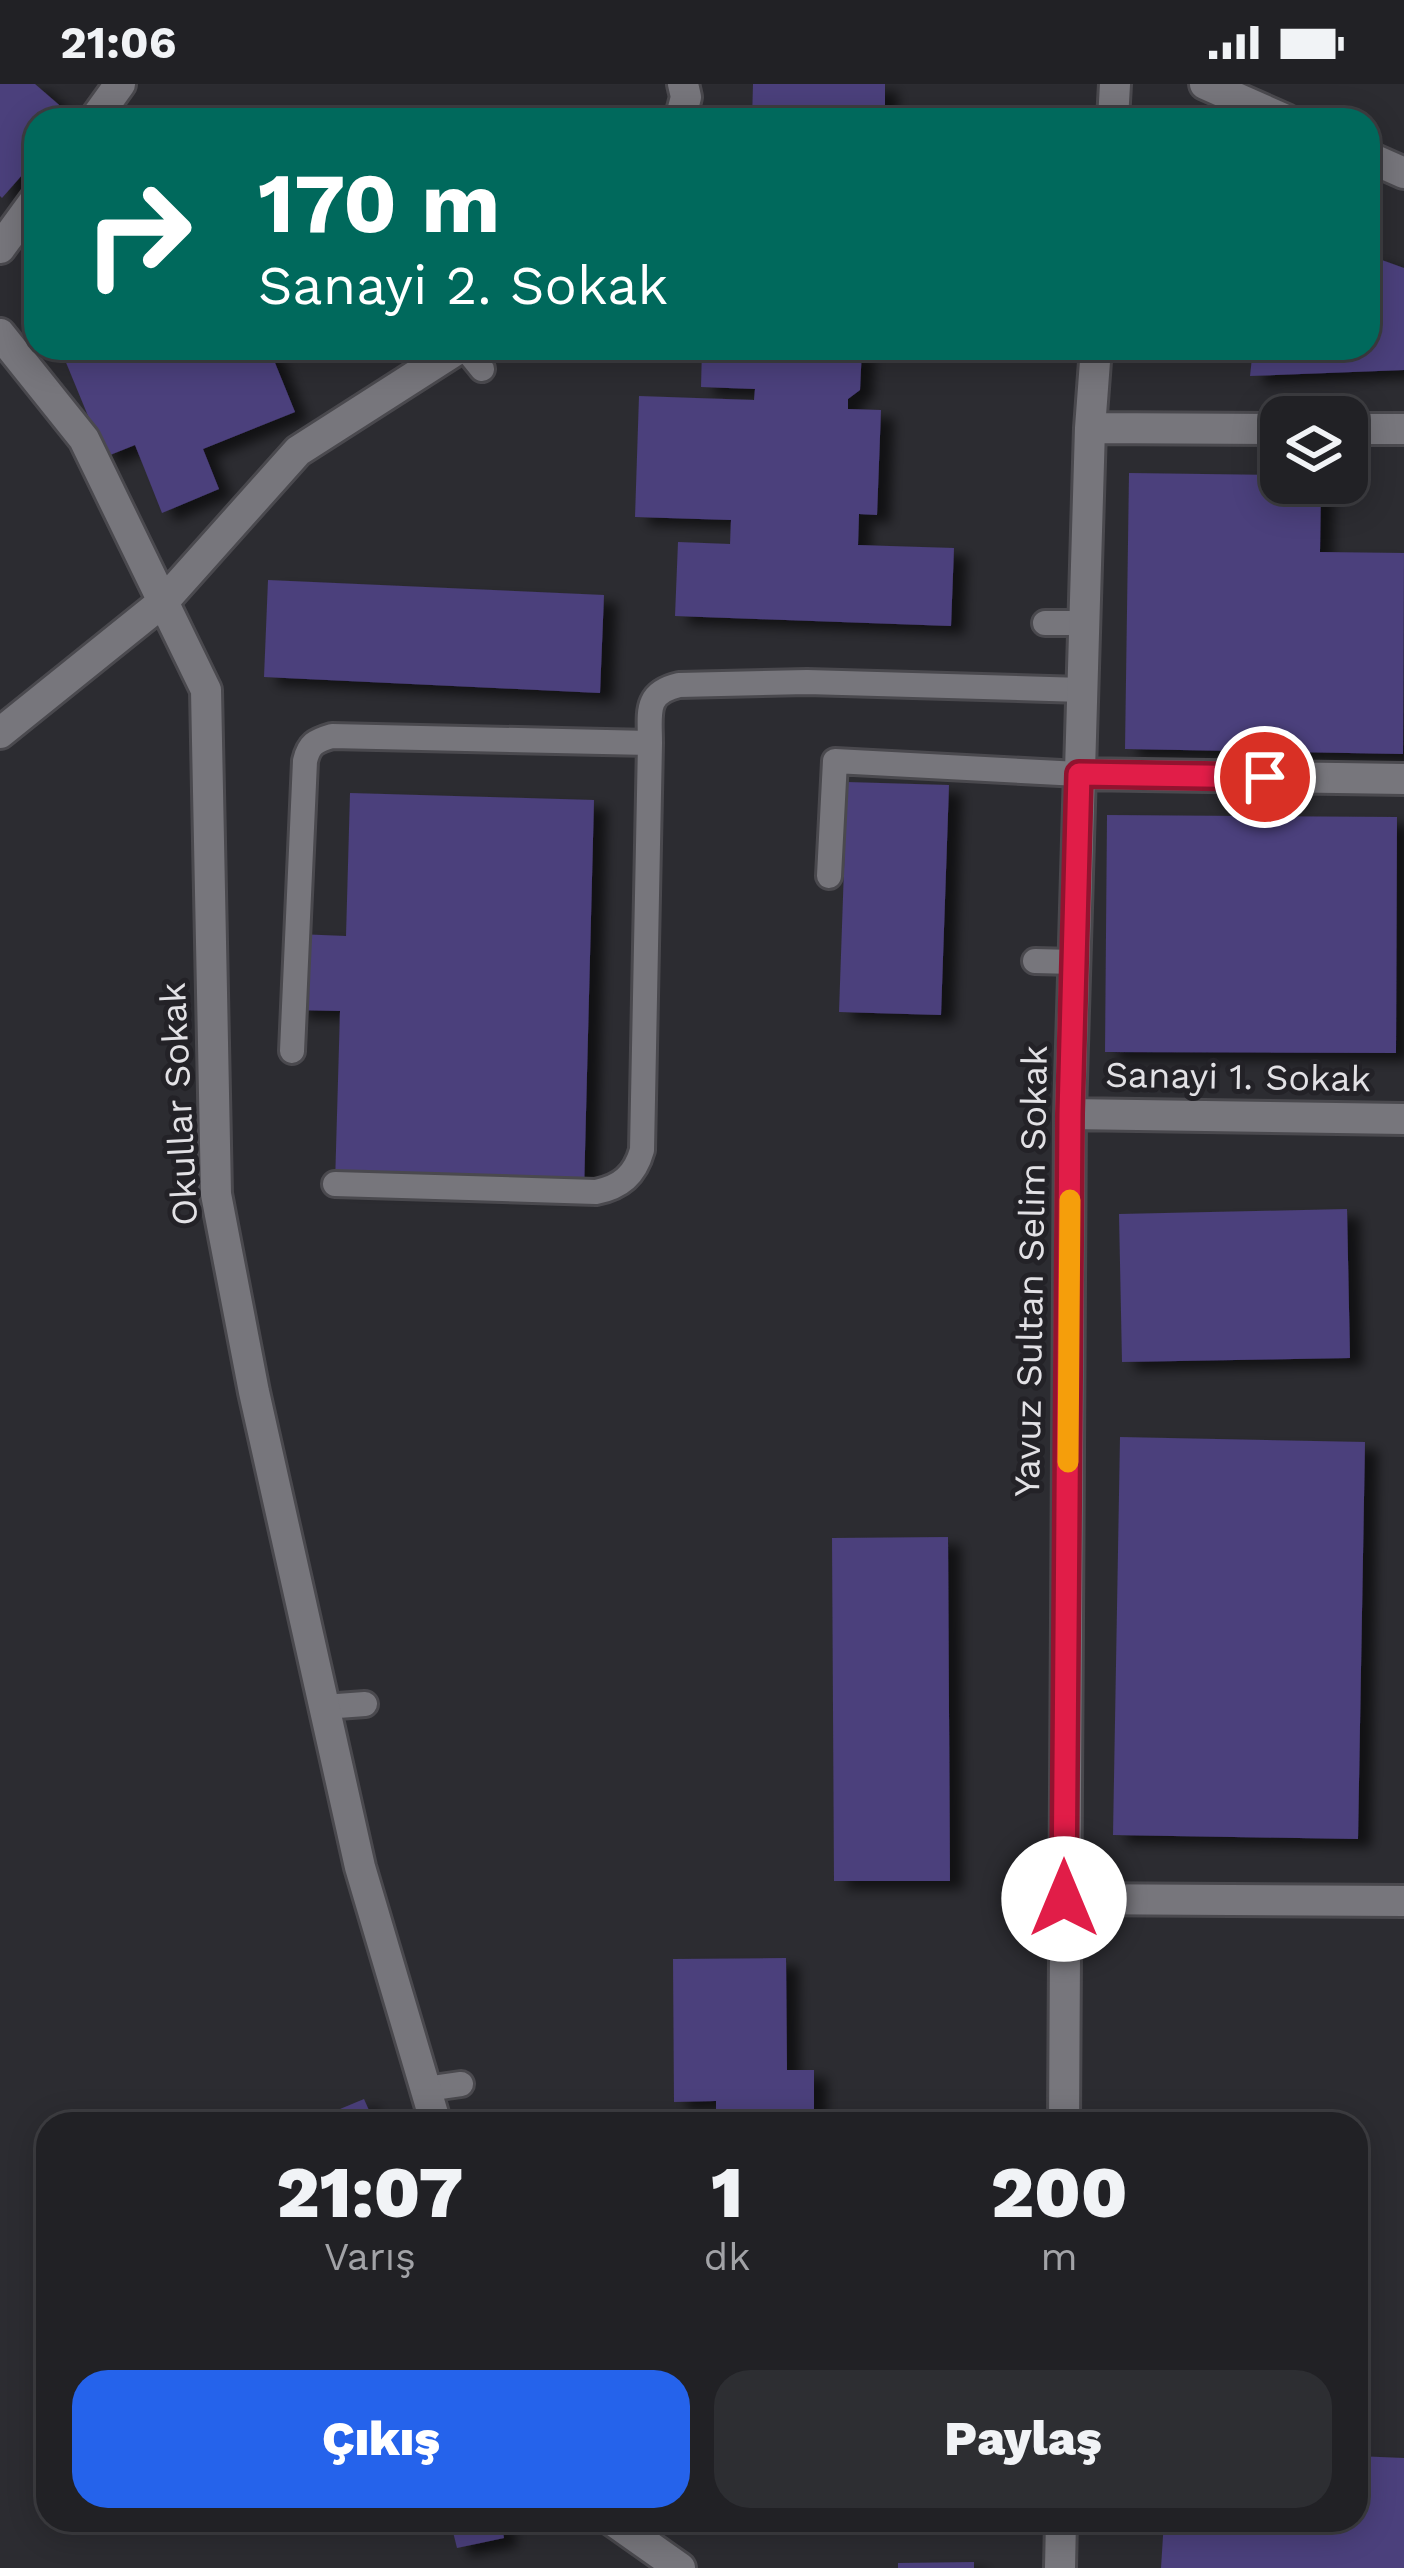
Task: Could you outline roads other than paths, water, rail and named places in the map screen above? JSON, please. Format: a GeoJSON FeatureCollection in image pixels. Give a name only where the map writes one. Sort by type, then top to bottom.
{"type":"FeatureCollection","features":[{"type":"Feature","properties":{"kind":"street"},"geometry":{"type":"LineString","coordinates":[[1205,84],[1259,108]]}},
{"type":"Feature","properties":{"kind":"street"},"geometry":{"type":"LineString","coordinates":[[0,248],[24,215]]}},
{"type":"Feature","properties":{"kind":"street","name":"Okullar Sokak"},"geometry":{"type":"LineString","coordinates":[[0,334],[84,439],[206,690],[216,1194],[254,1392],[359,1867],[433,2112]]}},
{"type":"Feature","properties":{"kind":"street"},"geometry":{"type":"LineString","coordinates":[[0,733],[164,601],[298,451],[443,360]]}},
{"type":"Feature","properties":{"kind":"street","name":"Yavuz Sultan Selim Sokak"},"geometry":{"type":"LineString","coordinates":[[1064,2112],[1070,1114],[1095,360]]}},
{"type":"Feature","properties":{"kind":"street"},"geometry":{"type":"LineString","coordinates":[[1090,428],[1260,429]]}},
{"type":"Feature","properties":{"kind":"street"},"geometry":{"type":"LineString","coordinates":[[1368,429],[1404,429]]}},
{"type":"Feature","properties":{"kind":"street"},"geometry":{"type":"LineString","coordinates":[[1079,774],[1404,779]]}},
{"type":"Feature","properties":{"kind":"street","name":"Sanayi 1. Sokak"},"geometry":{"type":"LineString","coordinates":[[1070,1114],[1404,1119]]}},
{"type":"Feature","properties":{"kind":"street"},"geometry":{"type":"LineString","coordinates":[[1064,1899],[1404,1901]]}},
{"type":"Feature","properties":{"kind":"street"},"geometry":{"type":"LineString","coordinates":[[629,2532],[680,2568]]}},
{"type":"Feature","properties":{"kind":"street"},"geometry":{"type":"LineString","coordinates":[[1060,2568],[1061,2532]]}},
{"type":"Feature","properties":{"kind":"lane"},"geometry":{"type":"LineString","coordinates":[[473,360],[482,369]]}},
{"type":"Feature","properties":{"kind":"lane"},"geometry":{"type":"LineString","coordinates":[[1045,623],[1085,623]]}},
{"type":"Feature","properties":{"kind":"lane"},"geometry":{"type":"LineString","coordinates":[[335,1184],[596,1192],[614,1188],[638,1166],[650,706],[664,688],[807,682],[1083,690]]}},
{"type":"Feature","properties":{"kind":"lane"},"geometry":{"type":"LineString","coordinates":[[292,1051],[309,746],[332,736],[650,743]]}},
{"type":"Feature","properties":{"kind":"lane"},"geometry":{"type":"LineString","coordinates":[[829,876],[835,761],[1079,774]]}},
{"type":"Feature","properties":{"kind":"lane"},"geometry":{"type":"LineString","coordinates":[[1034,961],[1074,962]]}},
{"type":"Feature","properties":{"kind":"lane"},"geometry":{"type":"LineString","coordinates":[[324,1707],[365,1704]]}},
{"type":"Feature","properties":{"kind":"lane"},"geometry":{"type":"LineString","coordinates":[[1029,1898],[1064,1899]]}},
{"type":"Feature","properties":{"kind":"lane"},"geometry":{"type":"LineString","coordinates":[[426,2089],[460,2084]]}}]}
